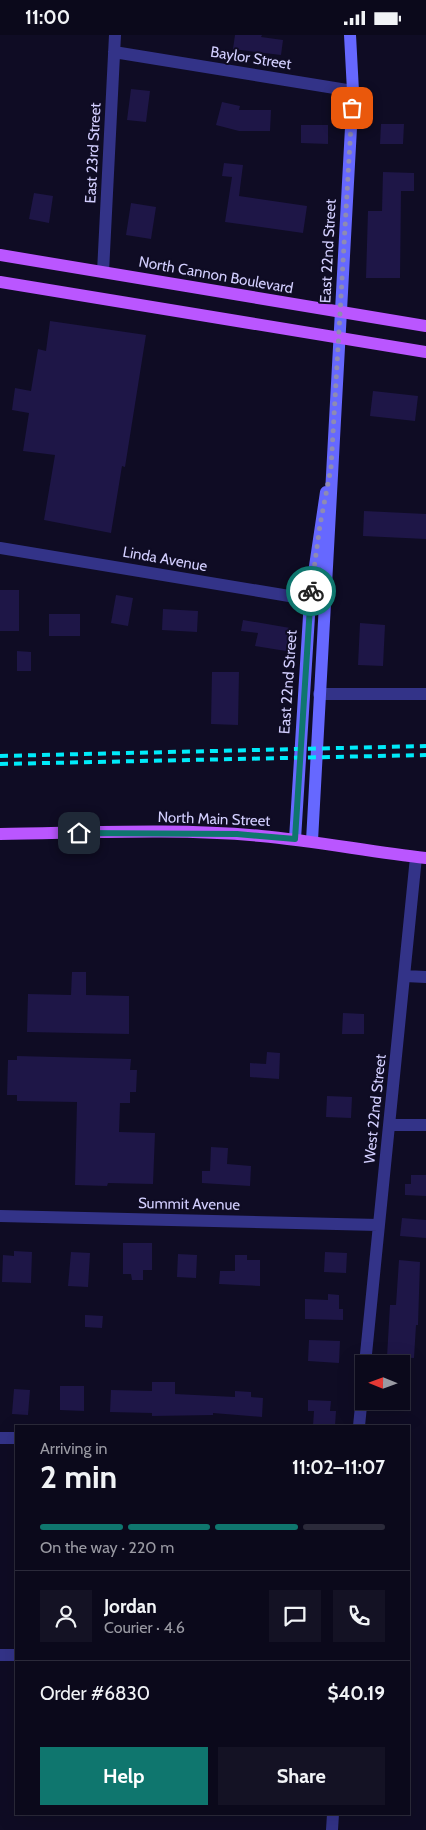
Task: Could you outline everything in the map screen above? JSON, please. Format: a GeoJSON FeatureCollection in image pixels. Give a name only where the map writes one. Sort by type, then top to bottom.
{"type":"FeatureCollection","features":[{"type":"Feature","properties":{"kind":"main road","name":"East 22nd Street"},"geometry":{"type":"LineString","coordinates":[[312,841],[353,91],[350,35]]}},
{"type":"Feature","properties":{"kind":"main road","name":"North Cannon Boulevard"},"geometry":{"type":"LineString","coordinates":[[0,255],[426,326]]}},
{"type":"Feature","properties":{"kind":"main road"},"geometry":{"type":"LineString","coordinates":[[0,282],[426,352]]}},
{"type":"Feature","properties":{"kind":"main road","name":"East 22nd Street"},"geometry":{"type":"LineString","coordinates":[[295,839],[310,600],[320,525],[331,468]]}},
{"type":"Feature","properties":{"kind":"main road","name":"North Main Street"},"geometry":{"type":"LineString","coordinates":[[0,834],[134,832],[237,834],[312,841],[421,857]]}},
{"type":"Feature","properties":{"kind":"street","name":"East 23rd Street"},"geometry":{"type":"LineString","coordinates":[[103,272],[115,35]]}},
{"type":"Feature","properties":{"kind":"street","name":"Baylor Street"},"geometry":{"type":"LineString","coordinates":[[114,52],[353,91]]}},
{"type":"Feature","properties":{"kind":"street","name":"Linda Avenue"},"geometry":{"type":"LineString","coordinates":[[0,548],[325,602]]}},
{"type":"Feature","properties":{"kind":"street"},"geometry":{"type":"LineString","coordinates":[[320,694],[426,695]]}},
{"type":"Feature","properties":{"kind":"street","name":"West 22nd Street"},"geometry":{"type":"LineString","coordinates":[[366,1355],[405,976],[421,857]]}},
{"type":"Feature","properties":{"kind":"street"},"geometry":{"type":"LineString","coordinates":[[405,976],[426,977]]}},
{"type":"Feature","properties":{"kind":"street"},"geometry":{"type":"LineString","coordinates":[[390,1125],[426,1125]]}},
{"type":"Feature","properties":{"kind":"street","name":"Summit Avenue"},"geometry":{"type":"LineString","coordinates":[[0,1216],[378,1225]]}},
{"type":"Feature","properties":{"kind":"street"},"geometry":{"type":"LineString","coordinates":[[359,1425],[361,1410]]}},
{"type":"Feature","properties":{"kind":"street"},"geometry":{"type":"LineString","coordinates":[[0,1438],[15,1439]]}},
{"type":"Feature","properties":{"kind":"street"},"geometry":{"type":"LineString","coordinates":[[0,1655],[15,1655]]}},
{"type":"Feature","properties":{"kind":"street"},"geometry":{"type":"LineString","coordinates":[[332,1830],[333,1815]]}},
{"type":"Feature","properties":{"kind":"building"},"geometry":{"type":"Polygon","coordinates":[[[235,35],[262,35],[261,37],[283,40],[281,55],[233,49],[235,35]]]}},
{"type":"Feature","properties":{"kind":"building"},"geometry":{"type":"Polygon","coordinates":[[[131,89],[150,91],[146,122],[127,120],[131,89]]]}},
{"type":"Feature","properties":{"kind":"building"},"geometry":{"type":"Polygon","coordinates":[[[222,102],[240,106],[239,110],[271,110],[270,131],[239,131],[216,125],[222,102]]]}},
{"type":"Feature","properties":{"kind":"building"},"geometry":{"type":"Polygon","coordinates":[[[381,124],[404,124],[403,144],[380,144],[381,124]]]}},
{"type":"Feature","properties":{"kind":"building"},"geometry":{"type":"Polygon","coordinates":[[[301,125],[328,125],[328,144],[301,143],[301,125]]]}},
{"type":"Feature","properties":{"kind":"building"},"geometry":{"type":"Polygon","coordinates":[[[224,163],[243,165],[239,196],[307,206],[303,233],[225,222],[232,177],[222,176],[224,163]]]}},
{"type":"Feature","properties":{"kind":"building"},"geometry":{"type":"Polygon","coordinates":[[[383,172],[414,173],[414,191],[401,191],[400,278],[366,278],[368,211],[382,211],[383,172]]]}},
{"type":"Feature","properties":{"kind":"building"},"geometry":{"type":"Polygon","coordinates":[[[34,193],[53,196],[49,223],[29,219],[34,193]]]}},
{"type":"Feature","properties":{"kind":"building"},"geometry":{"type":"Polygon","coordinates":[[[131,203],[156,207],[151,239],[126,235],[131,203]]]}},
{"type":"Feature","properties":{"kind":"building"},"geometry":{"type":"Polygon","coordinates":[[[50,321],[146,335],[125,467],[122,466],[111,533],[44,520],[55,455],[23,451],[29,413],[12,410],[15,388],[31,391],[38,349],[46,351],[50,321]]]}},
{"type":"Feature","properties":{"kind":"building"},"geometry":{"type":"Polygon","coordinates":[[[373,391],[418,396],[415,421],[370,416],[373,391]]]}},
{"type":"Feature","properties":{"kind":"building"},"geometry":{"type":"Polygon","coordinates":[[[364,511],[426,514],[426,539],[363,536],[364,511]]]}},
{"type":"Feature","properties":{"kind":"building"},"geometry":{"type":"Polygon","coordinates":[[[0,590],[19,590],[19,631],[0,631],[0,590]]]}},
{"type":"Feature","properties":{"kind":"building"},"geometry":{"type":"Polygon","coordinates":[[[116,595],[133,598],[128,626],[111,623],[116,595]]]}},
{"type":"Feature","properties":{"kind":"building"},"geometry":{"type":"Polygon","coordinates":[[[163,609],[198,611],[197,632],[162,630],[163,609]]]}},
{"type":"Feature","properties":{"kind":"building"},"geometry":{"type":"Polygon","coordinates":[[[49,614],[80,614],[80,636],[49,636],[49,614]]]}},
{"type":"Feature","properties":{"kind":"building"},"geometry":{"type":"Polygon","coordinates":[[[243,620],[290,628],[286,651],[255,646],[258,633],[241,631],[243,620]]]}},
{"type":"Feature","properties":{"kind":"building"},"geometry":{"type":"Polygon","coordinates":[[[360,623],[385,625],[383,666],[358,665],[360,623]]]}},
{"type":"Feature","properties":{"kind":"building"},"geometry":{"type":"Polygon","coordinates":[[[17,651],[31,652],[31,671],[17,671],[17,651]]]}},
{"type":"Feature","properties":{"kind":"building"},"geometry":{"type":"Polygon","coordinates":[[[212,672],[239,672],[238,725],[211,724],[212,672]]]}},
{"type":"Feature","properties":{"kind":"building"},"geometry":{"type":"Polygon","coordinates":[[[72,972],[86,972],[86,995],[129,996],[129,1034],[27,1032],[28,994],[71,995],[72,972]]]}},
{"type":"Feature","properties":{"kind":"building"},"geometry":{"type":"Polygon","coordinates":[[[343,1013],[364,1014],[364,1034],[342,1034],[343,1013]]]}},
{"type":"Feature","properties":{"kind":"building"},"geometry":{"type":"Polygon","coordinates":[[[267,1052],[280,1053],[279,1079],[250,1077],[250,1063],[266,1064],[267,1052]]]}},
{"type":"Feature","properties":{"kind":"building"},"geometry":{"type":"Polygon","coordinates":[[[17,1056],[131,1059],[130,1070],[137,1070],[136,1092],[130,1092],[130,1103],[120,1103],[119,1132],[155,1133],[153,1184],[108,1183],[107,1186],[75,1185],[77,1102],[17,1101],[17,1095],[7,1095],[8,1060],[17,1060],[17,1056]]]}},
{"type":"Feature","properties":{"kind":"building"},"geometry":{"type":"Polygon","coordinates":[[[327,1096],[352,1097],[351,1118],[326,1117],[327,1096]]]}},
{"type":"Feature","properties":{"kind":"building"},"geometry":{"type":"Polygon","coordinates":[[[211,1147],[228,1148],[227,1164],[251,1166],[250,1186],[202,1183],[202,1171],[210,1171],[211,1147]]]}},
{"type":"Feature","properties":{"kind":"building"},"geometry":{"type":"Polygon","coordinates":[[[411,1175],[426,1175],[426,1196],[405,1195],[405,1184],[411,1184],[411,1175]]]}},
{"type":"Feature","properties":{"kind":"building"},"geometry":{"type":"Polygon","coordinates":[[[402,1218],[426,1220],[426,1238],[400,1236],[402,1218]]]}},
{"type":"Feature","properties":{"kind":"building"},"geometry":{"type":"Polygon","coordinates":[[[123,1243],[152,1243],[152,1270],[143,1270],[143,1280],[132,1280],[131,1274],[123,1274],[123,1243]]]}},
{"type":"Feature","properties":{"kind":"building"},"geometry":{"type":"Polygon","coordinates":[[[14,1251],[32,1252],[31,1283],[2,1282],[3,1255],[14,1256],[14,1251]]]}},
{"type":"Feature","properties":{"kind":"building"},"geometry":{"type":"Polygon","coordinates":[[[71,1252],[90,1253],[88,1287],[68,1286],[71,1252]]]}},
{"type":"Feature","properties":{"kind":"building"},"geometry":{"type":"Polygon","coordinates":[[[325,1252],[347,1253],[346,1273],[324,1272],[325,1252]]]}},
{"type":"Feature","properties":{"kind":"building"},"geometry":{"type":"Polygon","coordinates":[[[178,1254],[197,1255],[196,1278],[177,1277],[178,1254]]]}},
{"type":"Feature","properties":{"kind":"building"},"geometry":{"type":"Polygon","coordinates":[[[235,1255],[247,1255],[247,1260],[260,1260],[260,1286],[219,1284],[220,1271],[235,1271],[235,1255]]]}},
{"type":"Feature","properties":{"kind":"building"},"geometry":{"type":"Polygon","coordinates":[[[399,1260],[420,1262],[418,1325],[416,1325],[414,1358],[410,1358],[410,1355],[387,1355],[390,1305],[396,1305],[399,1260]]]}},
{"type":"Feature","properties":{"kind":"building"},"geometry":{"type":"Polygon","coordinates":[[[328,1294],[339,1295],[339,1309],[343,1309],[343,1320],[305,1319],[305,1299],[328,1300],[328,1294]]]}},
{"type":"Feature","properties":{"kind":"building"},"geometry":{"type":"Polygon","coordinates":[[[85,1315],[103,1316],[102,1328],[85,1327],[85,1315]]]}},
{"type":"Feature","properties":{"kind":"building"},"geometry":{"type":"Polygon","coordinates":[[[309,1340],[340,1341],[339,1363],[308,1361],[309,1340]]]}},
{"type":"Feature","properties":{"kind":"building"},"geometry":{"type":"Polygon","coordinates":[[[152,1382],[175,1382],[175,1394],[235,1397],[235,1391],[251,1392],[251,1397],[263,1398],[262,1417],[213,1413],[213,1415],[152,1416],[152,1413],[110,1412],[111,1390],[152,1391],[152,1382]]]}},
{"type":"Feature","properties":{"kind":"building"},"geometry":{"type":"Polygon","coordinates":[[[60,1386],[84,1386],[84,1411],[60,1410],[60,1386]]]}},
{"type":"Feature","properties":{"kind":"building"},"geometry":{"type":"Polygon","coordinates":[[[14,1389],[30,1390],[28,1415],[12,1414],[14,1389]]]}},
{"type":"Feature","properties":{"kind":"building"},"geometry":{"type":"Polygon","coordinates":[[[308,1400],[331,1401],[330,1411],[336,1411],[335,1425],[313,1425],[314,1411],[308,1411],[308,1400]]]}},
{"type":"Feature","properties":{"kind":"railway"},"geometry":{"type":"LineString","coordinates":[[0,756],[426,746]]}},
{"type":"Feature","properties":{"kind":"railway"},"geometry":{"type":"LineString","coordinates":[[0,764],[426,755]]}},
{"type":"Feature","properties":{"kind":"way so far"},"geometry":{"type":"LineString","coordinates":[[311,591],[320,525],[331,468],[342,313],[352,108]]}},
{"type":"Feature","properties":{"kind":"route"},"geometry":{"type":"LineString","coordinates":[[79,833],[237,834],[295,839],[311,591]]}}]}
